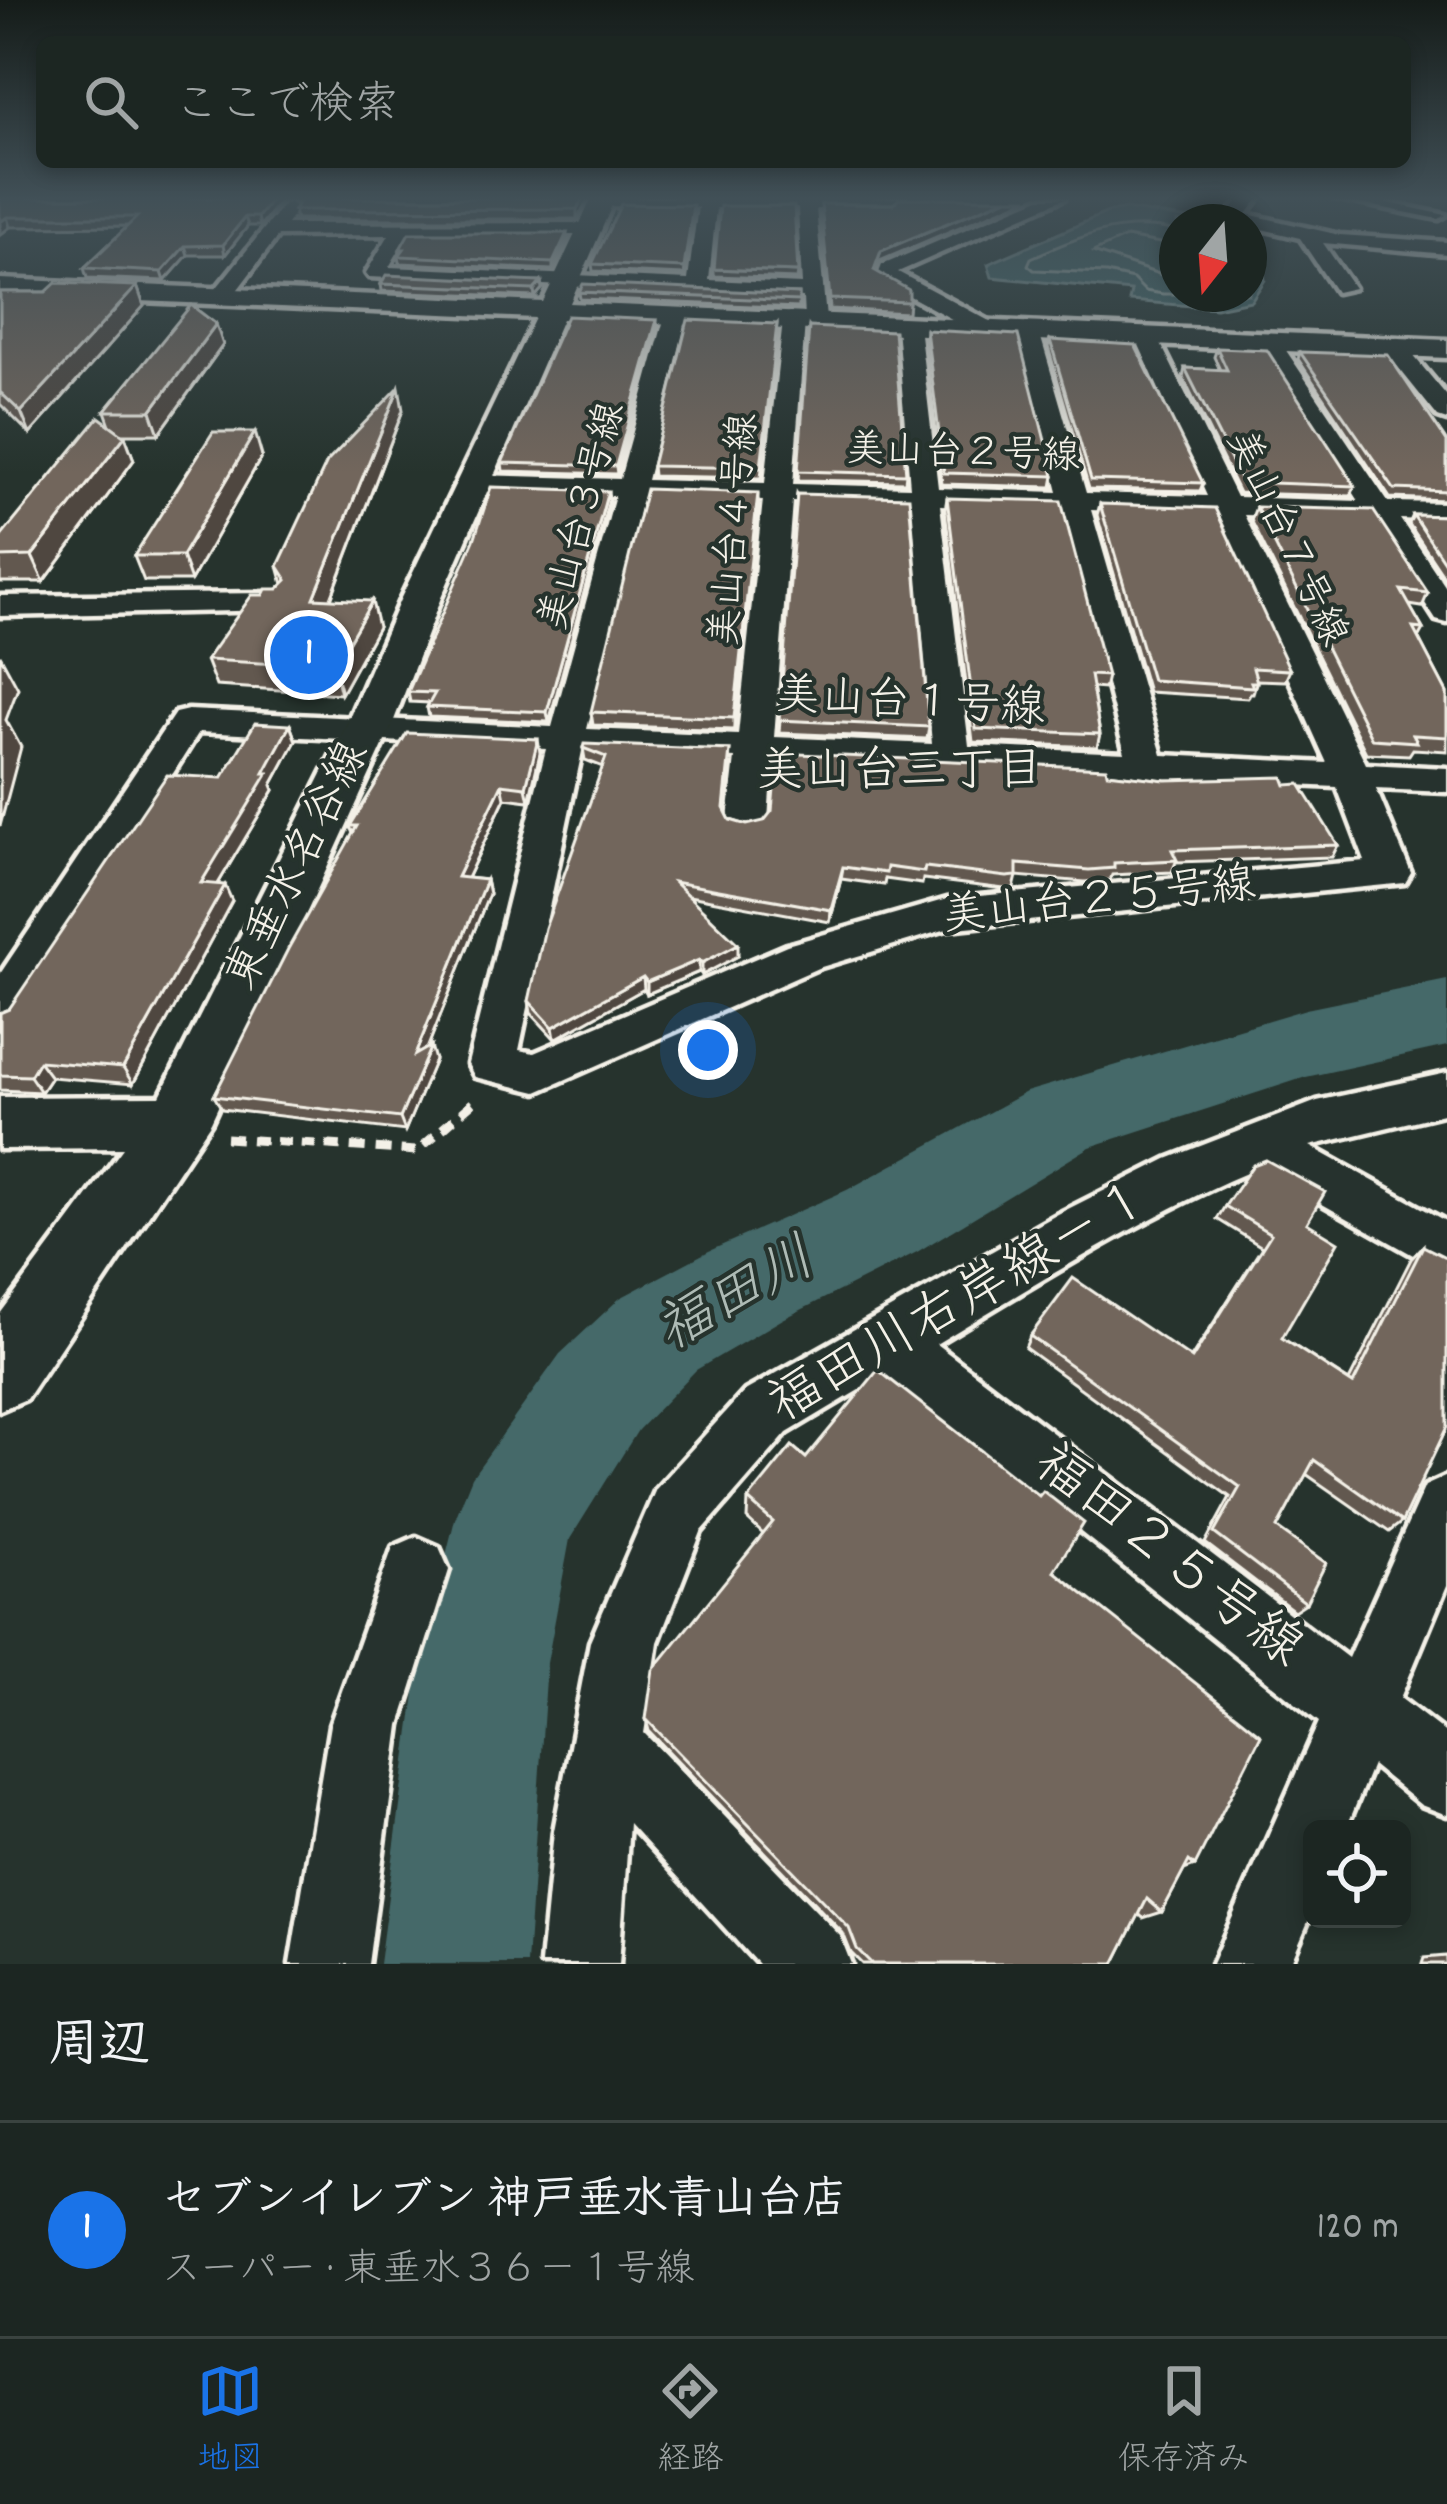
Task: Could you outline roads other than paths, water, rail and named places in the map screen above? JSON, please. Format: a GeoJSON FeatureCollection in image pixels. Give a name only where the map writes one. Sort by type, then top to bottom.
{"type":"FeatureCollection","features":[{"type":"Feature","properties":{"kind":"street"},"geometry":{"type":"LineString","coordinates":[[65,290],[221,296],[561,296],[648,290]]}},
{"type":"Feature","properties":{"kind":"street"},"geometry":{"type":"LineString","coordinates":[[221,296],[226,290]]}},
{"type":"Feature","properties":{"kind":"street"},"geometry":{"type":"LineString","coordinates":[[552,290],[561,296],[676,316],[1447,350]]}},
{"type":"Feature","properties":{"kind":"street","name":"東垂水名谷線"},"geometry":{"type":"LineString","coordinates":[[0,1374],[175,1128],[368,728],[420,600],[564,290]]}},
{"type":"Feature","properties":{"kind":"street"},"geometry":{"type":"LineString","coordinates":[[783,290],[814,291]]}},
{"type":"Feature","properties":{"kind":"street"},"geometry":{"type":"LineString","coordinates":[[910,290],[987,329]]}},
{"type":"Feature","properties":{"kind":"street","name":"美山台４号線"},"geometry":{"type":"LineString","coordinates":[[748,820],[780,489],[805,321],[814,291]]}},
{"type":"Feature","properties":{"kind":"street","name":"美山台３号線"},"geometry":{"type":"LineString","coordinates":[[567,737],[676,316]]}},
{"type":"Feature","properties":{"kind":"street"},"geometry":{"type":"LineString","coordinates":[[908,326],[951,754]]}},
{"type":"Feature","properties":{"kind":"street"},"geometry":{"type":"LineString","coordinates":[[1028,332],[1147,764]]}},
{"type":"Feature","properties":{"kind":"street","name":"美山台７号線"},"geometry":{"type":"LineString","coordinates":[[1147,336],[1352,775]]}},
{"type":"Feature","properties":{"kind":"street"},"geometry":{"type":"LineString","coordinates":[[1269,342],[1447,613]]}},
{"type":"Feature","properties":{"kind":"street"},"geometry":{"type":"LineString","coordinates":[[1394,347],[1447,412]]}},
{"type":"Feature","properties":{"kind":"street","name":"美山台２号線"},"geometry":{"type":"LineString","coordinates":[[477,483],[1447,512]]}},
{"type":"Feature","properties":{"kind":"street"},"geometry":{"type":"LineString","coordinates":[[0,606],[275,603]]}},
{"type":"Feature","properties":{"kind":"street","name":"美山台１号線"},"geometry":{"type":"LineString","coordinates":[[0,1011],[188,721],[1447,779]]}},
{"type":"Feature","properties":{"kind":"street","name":"美山台２５号線"},"geometry":{"type":"LineString","coordinates":[[567,737],[492,1064],[537,1073],[803,956],[947,914],[1390,873],[1352,775]]}},
{"type":"Feature","properties":{"kind":"street","name":"福田川右岸線－１"},"geometry":{"type":"LineString","coordinates":[[580,1964],[591,1831],[625,1642],[678,1511],[766,1412],[1077,1231],[1185,1175],[1317,1121],[1447,1094]]}},
{"type":"Feature","properties":{"kind":"street"},"geometry":{"type":"LineString","coordinates":[[0,1123],[175,1128]]}},
{"type":"Feature","properties":{"kind":"street"},"geometry":{"type":"LineString","coordinates":[[1261,1144],[1447,1250]]}},
{"type":"Feature","properties":{"kind":"street","name":"福田２５号線"},"geometry":{"type":"LineString","coordinates":[[885,1340],[1447,1779]]}},
{"type":"Feature","properties":{"kind":"street"},"geometry":{"type":"LineString","coordinates":[[1251,1964],[1447,1508]]}},
{"type":"Feature","properties":{"kind":"street"},"geometry":{"type":"LineString","coordinates":[[329,1964],[365,1725],[416,1570]]}},
{"type":"Feature","properties":{"kind":"street"},"geometry":{"type":"LineString","coordinates":[[606,1745],[812,1964]]}},
{"type":"Feature","properties":{"kind":"water"},"geometry":{"type":"Polygon","coordinates":[[[1118,290],[1159,290],[1159,303],[1129,301],[1131,291],[1118,290]]]}},
{"type":"Feature","properties":{"kind":"waterway","name":"福田川"},"geometry":{"type":"LineString","coordinates":[[453,1964],[483,1663],[514,1519],[599,1392],[658,1334],[746,1285],[882,1221],[1059,1119],[1306,1043],[1447,1013]]}},
{"type":"Feature","properties":{"kind":"place","name":"セブンイレブン 神戸垂水青山台店"},"geometry":{"type":"Point","coordinates":[309,655]}},
{"type":"Feature","properties":{"kind":"district","name":"美山台三丁目"},"geometry":{"type":"Point","coordinates":[900,774]}}]}
